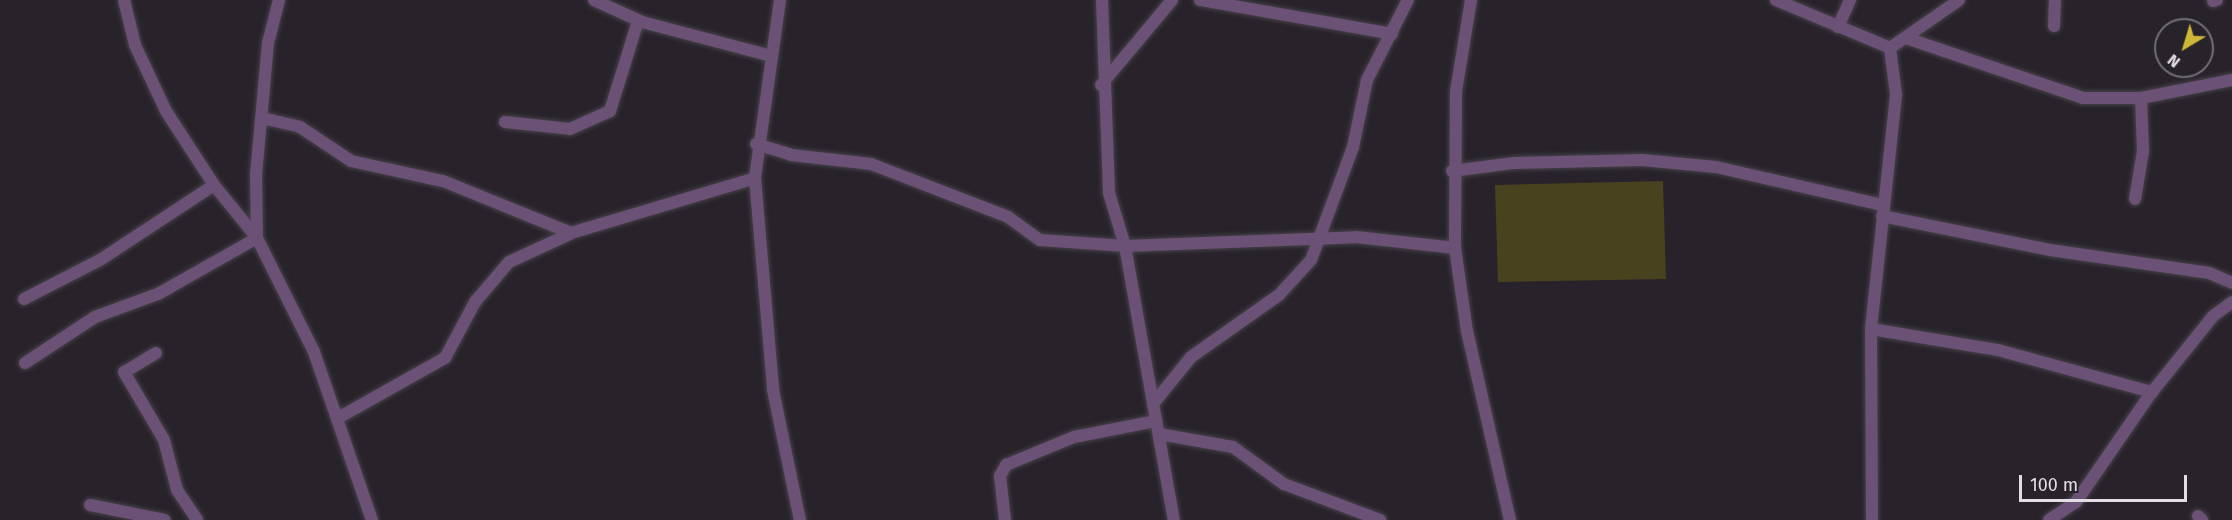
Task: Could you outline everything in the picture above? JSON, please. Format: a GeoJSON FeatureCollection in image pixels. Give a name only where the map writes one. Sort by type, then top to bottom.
{"type":"FeatureCollection","features":[{"type":"Feature","properties":{"kind":"street"},"geometry":{"type":"LineString","coordinates":[[124,0],[135,45],[166,111],[214,186],[257,238],[314,352],[372,520]]}},
{"type":"Feature","properties":{"kind":"street"},"geometry":{"type":"LineString","coordinates":[[257,238],[268,43],[279,0]]}},
{"type":"Feature","properties":{"kind":"street"},"geometry":{"type":"LineString","coordinates":[[594,0],[639,21],[772,56]]}},
{"type":"Feature","properties":{"kind":"street"},"geometry":{"type":"LineString","coordinates":[[780,0],[756,144],[755,178],[773,390],[800,520]]}},
{"type":"Feature","properties":{"kind":"street"},"geometry":{"type":"LineString","coordinates":[[1102,0],[1101,85],[1109,193],[1125,246],[1173,520]]}},
{"type":"Feature","properties":{"kind":"street"},"geometry":{"type":"LineString","coordinates":[[1101,85],[1172,0]]}},
{"type":"Feature","properties":{"kind":"street"},"geometry":{"type":"LineString","coordinates":[[1200,0],[1392,34]]}},
{"type":"Feature","properties":{"kind":"street"},"geometry":{"type":"LineString","coordinates":[[1153,404],[1191,357],[1279,296],[1322,238],[1358,132],[1367,80],[1407,0]]}},
{"type":"Feature","properties":{"kind":"street"},"geometry":{"type":"LineString","coordinates":[[1471,0],[1456,92],[1452,171],[1455,248],[1467,331],[1510,520]]}},
{"type":"Feature","properties":{"kind":"street"},"geometry":{"type":"LineString","coordinates":[[1776,0],[1890,48],[1909,39],[1959,0]]}},
{"type":"Feature","properties":{"kind":"street"},"geometry":{"type":"LineString","coordinates":[[1838,27],[1850,0]]}},
{"type":"Feature","properties":{"kind":"street"},"geometry":{"type":"LineString","coordinates":[[2054,26],[2055,0]]}},
{"type":"Feature","properties":{"kind":"street"},"geometry":{"type":"LineString","coordinates":[[505,122],[570,129],[610,111],[639,21]]}},
{"type":"Feature","properties":{"kind":"street"},"geometry":{"type":"LineString","coordinates":[[1909,39],[2060,93],[2141,98],[2232,80]]}},
{"type":"Feature","properties":{"kind":"street"},"geometry":{"type":"LineString","coordinates":[[1872,520],[1871,329],[1896,95],[1890,48]]}},
{"type":"Feature","properties":{"kind":"street"},"geometry":{"type":"LineString","coordinates":[[2135,199],[2143,151],[2141,98]]}},
{"type":"Feature","properties":{"kind":"street"},"geometry":{"type":"LineString","coordinates":[[262,118],[300,127],[351,160],[443,181],[572,233]]}},
{"type":"Feature","properties":{"kind":"street"},"geometry":{"type":"LineString","coordinates":[[756,144],[791,155],[871,164],[1008,217],[1040,240],[1125,246],[1322,238],[1455,248]]}},
{"type":"Feature","properties":{"kind":"street"},"geometry":{"type":"LineString","coordinates":[[1452,171],[1514,163],[1642,160],[1716,167],[2050,250],[2209,273],[2232,283]]}},
{"type":"Feature","properties":{"kind":"street"},"geometry":{"type":"LineString","coordinates":[[338,418],[445,358],[475,302],[509,262],[572,233],[755,178]]}},
{"type":"Feature","properties":{"kind":"street"},"geometry":{"type":"LineString","coordinates":[[24,299],[100,260],[214,186]]}},
{"type":"Feature","properties":{"kind":"street"},"geometry":{"type":"LineString","coordinates":[[25,363],[95,317],[158,294],[257,238]]}},
{"type":"Feature","properties":{"kind":"street"},"geometry":{"type":"LineString","coordinates":[[2049,520],[2076,502],[2152,392],[2213,316],[2232,302]]}},
{"type":"Feature","properties":{"kind":"street"},"geometry":{"type":"LineString","coordinates":[[1871,329],[1998,350],[2152,392]]}},
{"type":"Feature","properties":{"kind":"street"},"geometry":{"type":"LineString","coordinates":[[156,353],[124,372],[164,440],[177,490],[196,520]]}},
{"type":"Feature","properties":{"kind":"street"},"geometry":{"type":"LineString","coordinates":[[1005,520],[1000,476],[1006,465],[1074,437],[1156,421]]}},
{"type":"Feature","properties":{"kind":"street"},"geometry":{"type":"LineString","coordinates":[[1159,434],[1233,447],[1284,484],[1380,520]]}},
{"type":"Feature","properties":{"kind":"street"},"geometry":{"type":"LineString","coordinates":[[90,505],[165,520]]}},
{"type":"Feature","properties":{"kind":"shaded area"},"geometry":{"type":"Polygon","coordinates":[[[1663,181],[1666,279],[1498,282],[1495,185],[1663,181]]]}}]}
